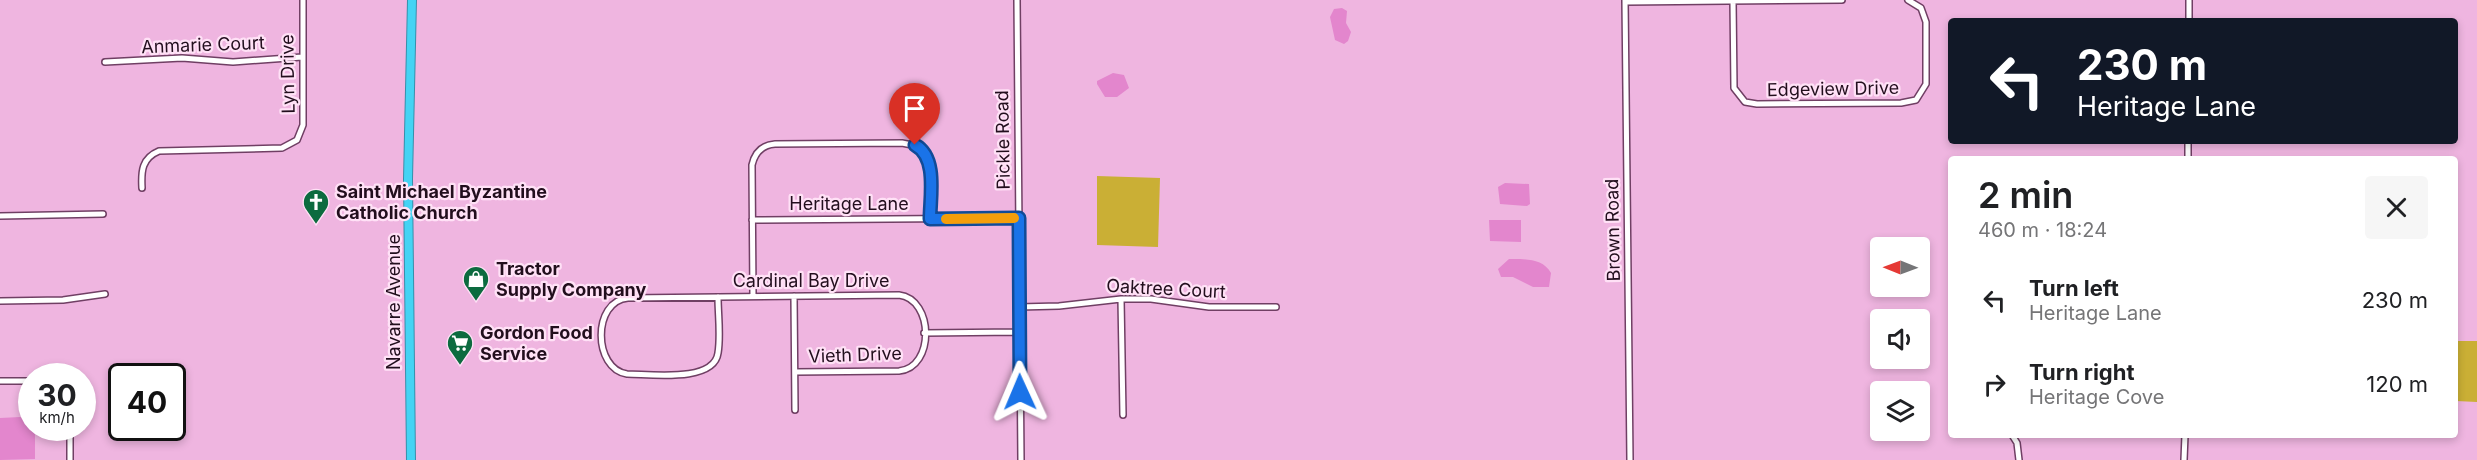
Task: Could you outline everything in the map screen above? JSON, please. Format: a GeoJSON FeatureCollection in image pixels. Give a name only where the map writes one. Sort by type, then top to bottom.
{"type":"FeatureCollection","features":[{"type":"Feature","properties":{"kind":"highway","name":"Navarre Avenue"},"geometry":{"type":"LineString","coordinates":[[411,460],[408,173],[412,0]]}},
{"type":"Feature","properties":{"kind":"street","name":"Lyn Drive"},"geometry":{"type":"LineString","coordinates":[[141,188],[143,165],[148,158],[159,151],[280,149],[293,144],[303,128],[303,0]]}},
{"type":"Feature","properties":{"kind":"street","name":"Pickle Road"},"geometry":{"type":"LineString","coordinates":[[1017,0],[1021,460]]}},
{"type":"Feature","properties":{"kind":"street"},"geometry":{"type":"LineString","coordinates":[[1625,1],[1842,0]]}},
{"type":"Feature","properties":{"kind":"street","name":"Edgeview Drive"},"geometry":{"type":"LineString","coordinates":[[1732,1],[1733,82],[1736,94],[1745,102],[1757,105],[1901,104],[1918,98],[1927,81],[1926,20],[1919,6],[1908,0]]}},
{"type":"Feature","properties":{"kind":"street"},"geometry":{"type":"LineString","coordinates":[[2188,18],[2189,0]]}},
{"type":"Feature","properties":{"kind":"street","name":"Brown Road"},"geometry":{"type":"LineString","coordinates":[[1625,1],[1630,460]]}},
{"type":"Feature","properties":{"kind":"street","name":"Anmarie Court"},"geometry":{"type":"LineString","coordinates":[[105,62],[185,58],[233,62],[302,57]]}},
{"type":"Feature","properties":{"kind":"street"},"geometry":{"type":"LineString","coordinates":[[753,296],[752,165],[756,153],[765,146],[775,144],[913,144],[922,150],[929,161],[930,219]]}},
{"type":"Feature","properties":{"kind":"street"},"geometry":{"type":"LineString","coordinates":[[0,216],[103,214]]}},
{"type":"Feature","properties":{"kind":"street","name":"Heritage Lane"},"geometry":{"type":"LineString","coordinates":[[752,220],[1019,218]]}},
{"type":"Feature","properties":{"kind":"street"},"geometry":{"type":"LineString","coordinates":[[0,301],[63,300],[105,294]]}},
{"type":"Feature","properties":{"kind":"street","name":"Cardinal Bay Drive"},"geometry":{"type":"LineString","coordinates":[[718,297],[718,356],[712,366],[701,372],[618,372],[605,358],[603,336],[605,312],[620,299],[753,296],[909,297],[917,303],[922,312],[924,333]]}},
{"type":"Feature","properties":{"kind":"street"},"geometry":{"type":"LineString","coordinates":[[794,296],[795,410]]}},
{"type":"Feature","properties":{"kind":"street"},"geometry":{"type":"LineString","coordinates":[[1121,299],[1122,415]]}},
{"type":"Feature","properties":{"kind":"street","name":"Oaktree Court"},"geometry":{"type":"LineString","coordinates":[[1019,307],[1059,306],[1121,299],[1151,299],[1209,307],[1276,307]]}},
{"type":"Feature","properties":{"kind":"street"},"geometry":{"type":"LineString","coordinates":[[924,333],[1019,332]]}},
{"type":"Feature","properties":{"kind":"street","name":"Vieth Drive"},"geometry":{"type":"LineString","coordinates":[[795,372],[907,370],[918,363],[923,355],[924,333]]}},
{"type":"Feature","properties":{"kind":"street"},"geometry":{"type":"LineString","coordinates":[[0,381],[18,381]]}},
{"type":"Feature","properties":{"kind":"street"},"geometry":{"type":"LineString","coordinates":[[2014,438],[2019,449],[2019,460]]}},
{"type":"Feature","properties":{"kind":"street"},"geometry":{"type":"LineString","coordinates":[[2184,460],[2185,438]]}},
{"type":"Feature","properties":{"kind":"street"},"geometry":{"type":"LineString","coordinates":[[70,441],[70,460]]}},
{"type":"Feature","properties":{"kind":"shaded area"},"geometry":{"type":"Polygon","coordinates":[[[1342,8],[1347,11],[1346,23],[1351,32],[1348,41],[1344,44],[1335,40],[1330,17],[1334,9],[1342,8]]]}},
{"type":"Feature","properties":{"kind":"shaded area"},"geometry":{"type":"Polygon","coordinates":[[[1113,73],[1124,75],[1129,88],[1117,97],[1105,97],[1097,81],[1113,73]]]}},
{"type":"Feature","properties":{"kind":"shaded area"},"geometry":{"type":"Polygon","coordinates":[[[1097,176],[1160,178],[1158,247],[1097,245],[1097,176]]]}},
{"type":"Feature","properties":{"kind":"shaded area"},"geometry":{"type":"Polygon","coordinates":[[[1505,183],[1529,184],[1530,204],[1527,206],[1500,204],[1498,187],[1505,183]]]}},
{"type":"Feature","properties":{"kind":"shaded area"},"geometry":{"type":"Polygon","coordinates":[[[1489,220],[1521,220],[1521,242],[1490,241],[1489,220]]]}},
{"type":"Feature","properties":{"kind":"shaded area"},"geometry":{"type":"Polygon","coordinates":[[[1509,259],[1533,260],[1543,264],[1551,273],[1549,287],[1533,287],[1513,277],[1501,277],[1498,269],[1509,259]]]}},
{"type":"Feature","properties":{"kind":"shaded area"},"geometry":{"type":"Polygon","coordinates":[[[2458,341],[2477,341],[2477,402],[2458,401],[2458,341]]]}},
{"type":"Feature","properties":{"kind":"shaded area"},"geometry":{"type":"Polygon","coordinates":[[[18,417],[18,441],[35,441],[35,459],[0,460],[0,418],[18,417]]]}},
{"type":"Feature","properties":{"kind":"slow traffic"},"geometry":{"type":"LineString","coordinates":[[946,219],[1014,218]]}},
{"type":"Feature","properties":{"kind":"place","name":"Saint Michael Byzantine Catholic Church"},"geometry":{"type":"Point","coordinates":[316,225]}},
{"type":"Feature","properties":{"kind":"place","name":"Tractor Supply Company"},"geometry":{"type":"Point","coordinates":[476,302]}},
{"type":"Feature","properties":{"kind":"place","name":"Gordon Food Service"},"geometry":{"type":"Point","coordinates":[460,366]}},
{"type":"Feature","properties":{"kind":"route"},"geometry":{"type":"LineString","coordinates":[[915,145],[923,151],[929,161],[930,219],[1019,218],[1020,392]]}}]}
